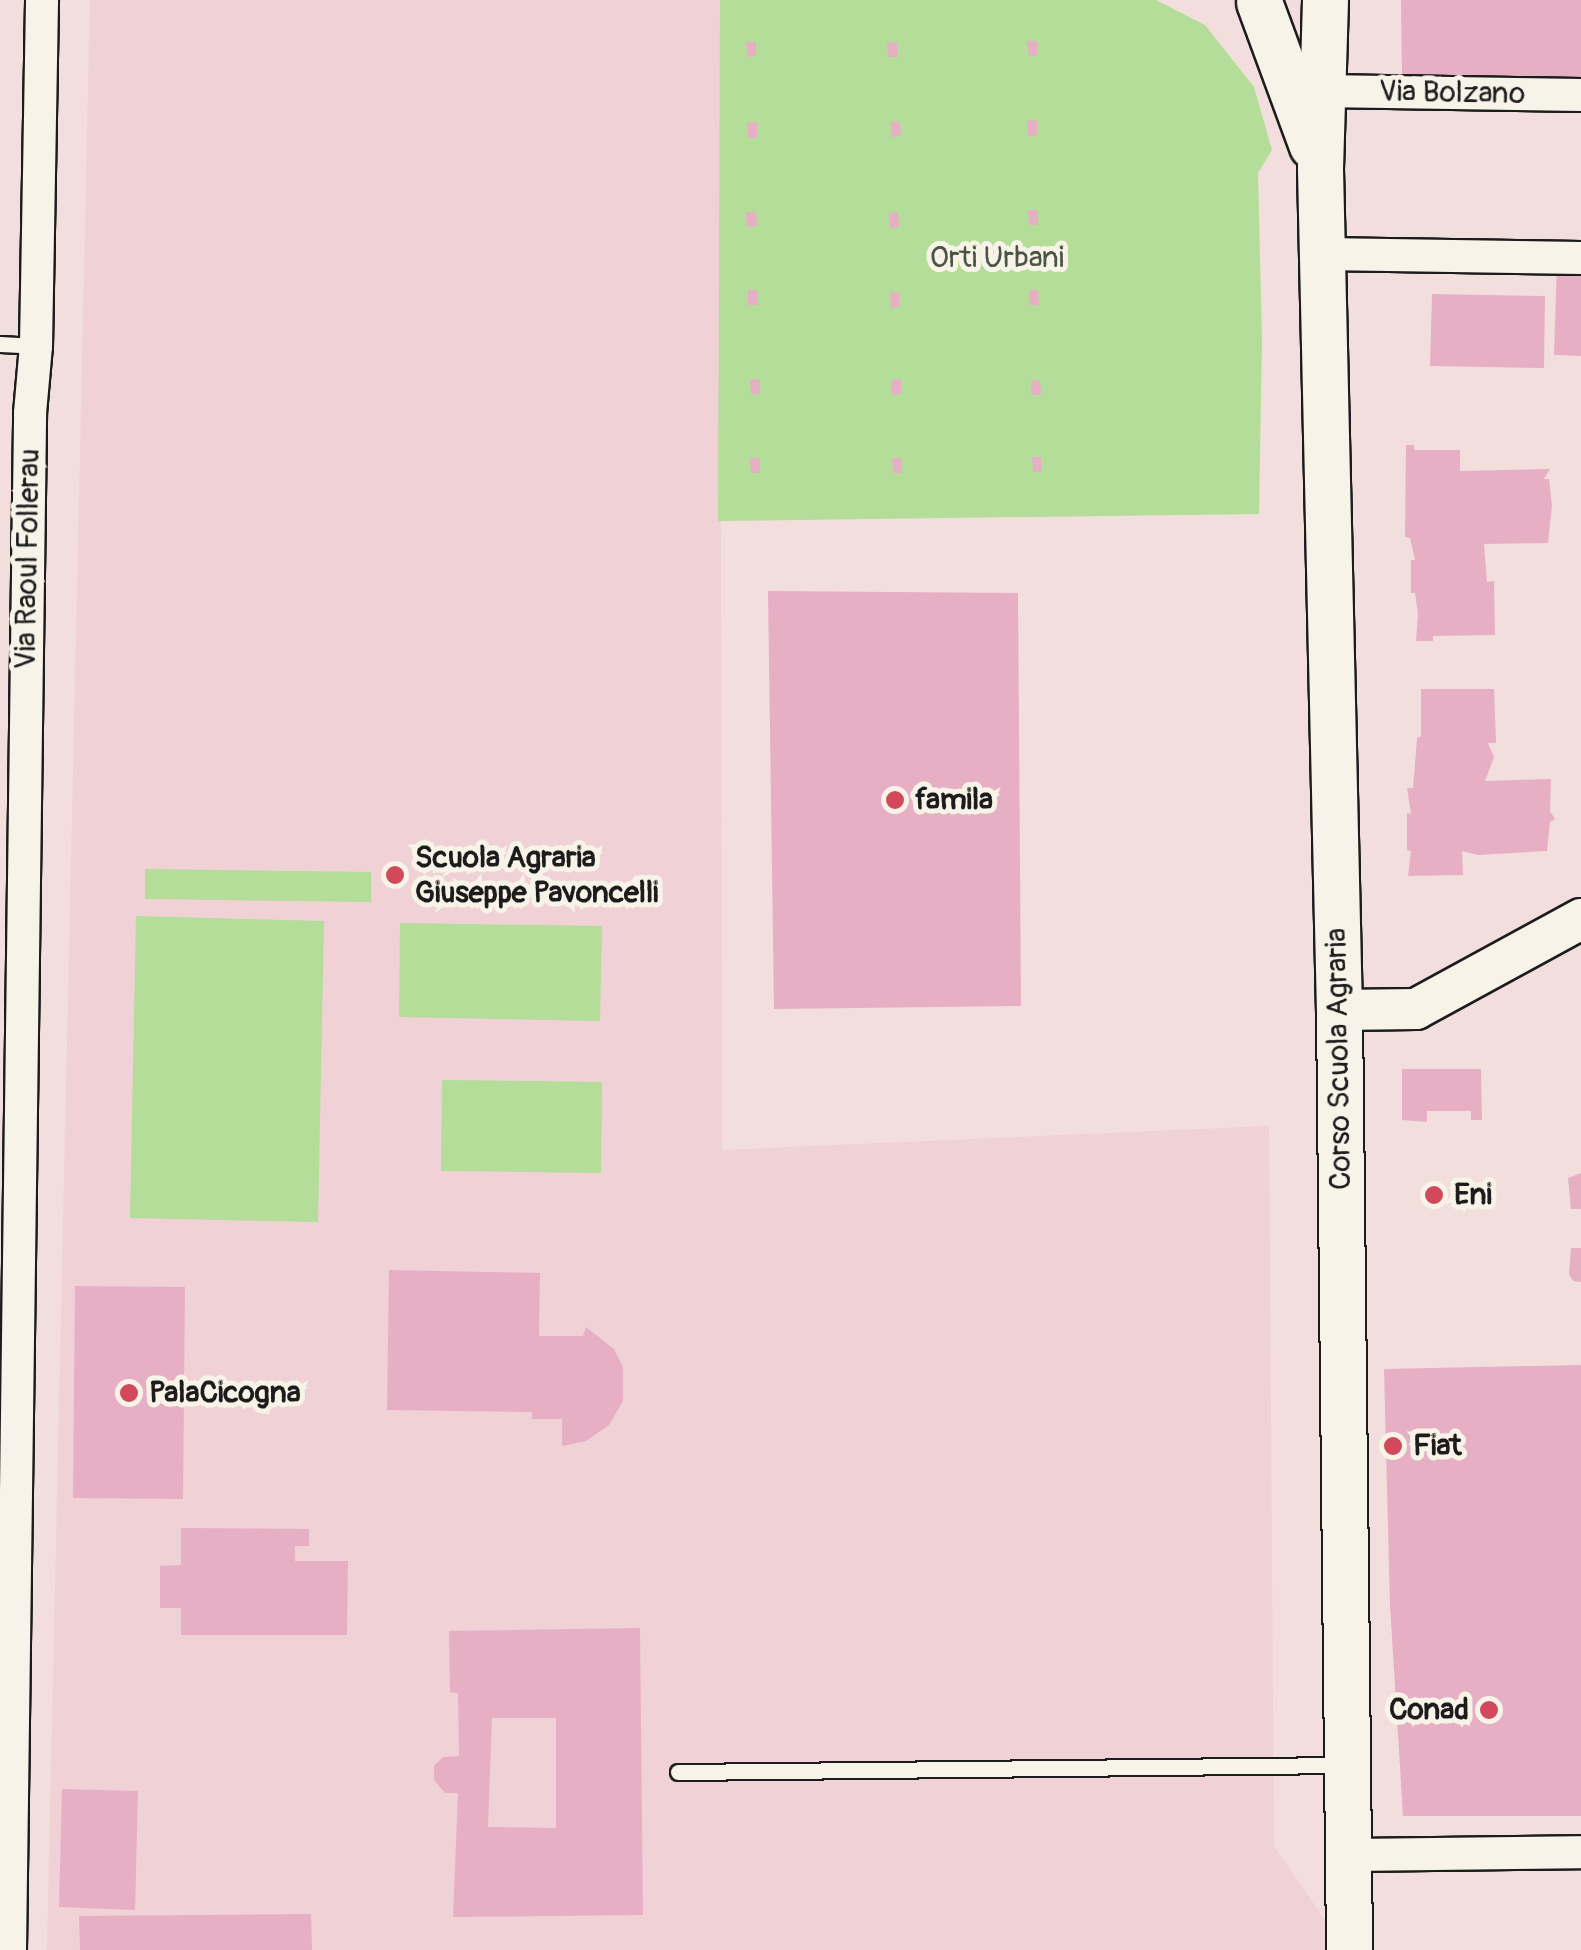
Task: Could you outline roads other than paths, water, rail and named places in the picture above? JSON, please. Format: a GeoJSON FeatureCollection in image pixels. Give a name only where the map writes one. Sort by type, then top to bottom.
{"type":"FeatureCollection","features":[{"type":"Feature","properties":{"kind":"main road"},"geometry":{"type":"LineString","coordinates":[[1257,1],[1293,9],[1322,0]]}},
{"type":"Feature","properties":{"kind":"main road","name":"Corso Scuola Agraria"},"geometry":{"type":"LineString","coordinates":[[1322,0],[1320,169],[1338,1010],[1349,1950]]}},
{"type":"Feature","properties":{"kind":"main road","name":"Corso Scuola Agraria"},"geometry":{"type":"LineString","coordinates":[[1257,1],[1320,169]]}},
{"type":"Feature","properties":{"kind":"street","name":"Via Raoul Follerau"},"geometry":{"type":"LineString","coordinates":[[10,1950],[18,834],[30,412],[36,346],[39,3]]}},
{"type":"Feature","properties":{"kind":"street","name":"Via Bolzano"},"geometry":{"type":"LineString","coordinates":[[1322,91],[1581,95]]}},
{"type":"Feature","properties":{"kind":"street"},"geometry":{"type":"LineString","coordinates":[[1324,254],[1581,258]]}},
{"type":"Feature","properties":{"kind":"street"},"geometry":{"type":"LineString","coordinates":[[1338,1010],[1416,1009],[1581,919]]}},
{"type":"Feature","properties":{"kind":"street"},"geometry":{"type":"LineString","coordinates":[[1348,1855],[1581,1852]]}},
{"type":"Feature","properties":{"kind":"lane"},"geometry":{"type":"LineString","coordinates":[[0,344],[36,346]]}},
{"type":"Feature","properties":{"kind":"lane"},"geometry":{"type":"LineString","coordinates":[[678,1772],[1346,1765]]}},
{"type":"Feature","properties":{"kind":"place","name":"famila"},"geometry":{"type":"Point","coordinates":[895,800]}},
{"type":"Feature","properties":{"kind":"place","name":"Scuola Agraria Giuseppe Pavoncelli"},"geometry":{"type":"Point","coordinates":[395,875]}},
{"type":"Feature","properties":{"kind":"place","name":"Eni"},"geometry":{"type":"Point","coordinates":[1434,1195]}},
{"type":"Feature","properties":{"kind":"place","name":"PalaCicogna"},"geometry":{"type":"Point","coordinates":[129,1393]}},
{"type":"Feature","properties":{"kind":"place","name":"Fiat"},"geometry":{"type":"Point","coordinates":[1393,1446]}},
{"type":"Feature","properties":{"kind":"place","name":"Conad"},"geometry":{"type":"Point","coordinates":[1489,1710]}},
{"type":"Feature","properties":{"kind":"park label","name":"Orti Urbani"},"geometry":{"type":"Point","coordinates":[997,258]}}]}
